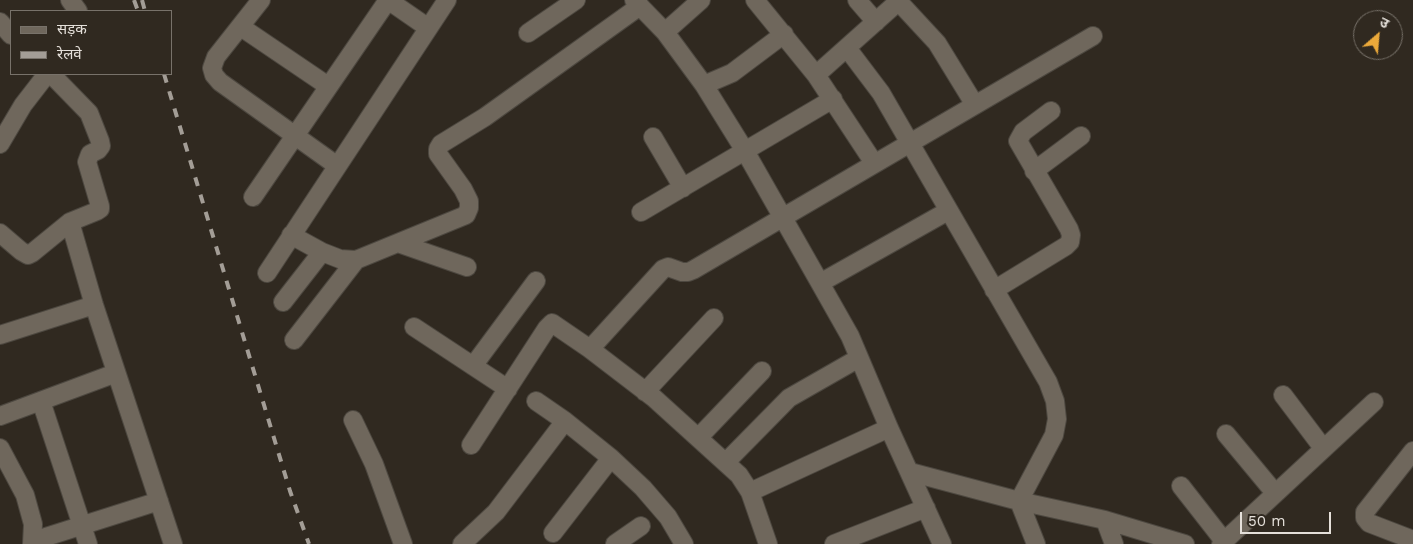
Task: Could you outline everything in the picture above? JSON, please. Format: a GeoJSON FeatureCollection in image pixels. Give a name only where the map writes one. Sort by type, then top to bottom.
{"type":"FeatureCollection","features":[{"type":"Feature","properties":{"kind":"street"},"geometry":{"type":"LineString","coordinates":[[253,197],[388,0],[427,27]]}},
{"type":"Feature","properties":{"kind":"street"},"geometry":{"type":"LineString","coordinates":[[267,272],[427,27],[447,0]]}},
{"type":"Feature","properties":{"kind":"street"},"geometry":{"type":"LineString","coordinates":[[665,32],[701,0]]}},
{"type":"Feature","properties":{"kind":"street"},"geometry":{"type":"LineString","coordinates":[[755,0],[816,74],[874,163]]}},
{"type":"Feature","properties":{"kind":"street"},"geometry":{"type":"LineString","coordinates":[[856,0],[876,22]]}},
{"type":"Feature","properties":{"kind":"street"},"geometry":{"type":"LineString","coordinates":[[816,74],[899,1],[937,43],[975,105]]}},
{"type":"Feature","properties":{"kind":"street"},"geometry":{"type":"LineString","coordinates":[[253,3],[241,27],[216,57],[212,68],[214,76],[336,165]]}},
{"type":"Feature","properties":{"kind":"street"},"geometry":{"type":"LineString","coordinates":[[528,33],[565,3]]}},
{"type":"Feature","properties":{"kind":"street"},"geometry":{"type":"LineString","coordinates":[[291,235],[322,252],[340,259],[356,260],[466,215],[469,201],[463,189],[438,154],[441,144],[492,112],[637,3],[665,32],[704,85],[745,151],[850,336],[889,428],[942,544]]}},
{"type":"Feature","properties":{"kind":"street"},"geometry":{"type":"LineString","coordinates":[[0,22],[10,34]]}},
{"type":"Feature","properties":{"kind":"street"},"geometry":{"type":"LineString","coordinates":[[241,27],[328,86]]}},
{"type":"Feature","properties":{"kind":"street"},"geometry":{"type":"LineString","coordinates":[[704,85],[732,73],[784,34]]}},
{"type":"Feature","properties":{"kind":"street"},"geometry":{"type":"LineString","coordinates":[[590,349],[663,269],[673,268],[688,272],[1093,36]]}},
{"type":"Feature","properties":{"kind":"street"},"geometry":{"type":"LineString","coordinates":[[847,48],[880,93],[1048,382],[1055,401],[1057,419],[1054,435],[1019,501],[1036,544]]}},
{"type":"Feature","properties":{"kind":"street"},"geometry":{"type":"LineString","coordinates":[[0,144],[23,105],[48,75]]}},
{"type":"Feature","properties":{"kind":"street"},"geometry":{"type":"LineString","coordinates":[[0,233],[20,251],[32,254],[70,222],[100,208],[87,162],[90,154],[101,146],[100,141],[89,113],[50,75]]}},
{"type":"Feature","properties":{"kind":"street"},"geometry":{"type":"LineString","coordinates":[[641,212],[833,100]]}},
{"type":"Feature","properties":{"kind":"street"},"geometry":{"type":"LineString","coordinates":[[994,290],[1070,242],[1069,228],[1018,141],[1023,132],[1051,111]]}},
{"type":"Feature","properties":{"kind":"street"},"geometry":{"type":"LineString","coordinates":[[1034,171],[1081,136]]}},
{"type":"Feature","properties":{"kind":"street"},"geometry":{"type":"LineString","coordinates":[[653,137],[683,188]]}},
{"type":"Feature","properties":{"kind":"street"},"geometry":{"type":"LineString","coordinates":[[820,283],[948,211]]}},
{"type":"Feature","properties":{"kind":"street"},"geometry":{"type":"LineString","coordinates":[[70,222],[94,305],[173,544]]}},
{"type":"Feature","properties":{"kind":"street"},"geometry":{"type":"LineString","coordinates":[[398,244],[467,267]]}},
{"type":"Feature","properties":{"kind":"street"},"geometry":{"type":"LineString","coordinates":[[283,302],[322,252]]}},
{"type":"Feature","properties":{"kind":"street"},"geometry":{"type":"LineString","coordinates":[[294,340],[356,260]]}},
{"type":"Feature","properties":{"kind":"street"},"geometry":{"type":"LineString","coordinates":[[473,366],[536,281]]}},
{"type":"Feature","properties":{"kind":"street"},"geometry":{"type":"LineString","coordinates":[[0,335],[94,305]]}},
{"type":"Feature","properties":{"kind":"street"},"geometry":{"type":"LineString","coordinates":[[645,392],[714,318]]}},
{"type":"Feature","properties":{"kind":"street"},"geometry":{"type":"LineString","coordinates":[[472,445],[549,325],[556,325],[645,392],[739,475],[750,492],[768,544]]}},
{"type":"Feature","properties":{"kind":"street"},"geometry":{"type":"LineString","coordinates":[[414,327],[508,389]]}},
{"type":"Feature","properties":{"kind":"street"},"geometry":{"type":"LineString","coordinates":[[726,462],[789,398],[859,358]]}},
{"type":"Feature","properties":{"kind":"street"},"geometry":{"type":"LineString","coordinates":[[698,438],[762,371]]}},
{"type":"Feature","properties":{"kind":"street"},"geometry":{"type":"LineString","coordinates":[[0,416],[116,373]]}},
{"type":"Feature","properties":{"kind":"street"},"geometry":{"type":"LineString","coordinates":[[1283,395],[1323,448]]}},
{"type":"Feature","properties":{"kind":"street"},"geometry":{"type":"LineString","coordinates":[[41,401],[88,544]]}},
{"type":"Feature","properties":{"kind":"street"},"geometry":{"type":"LineString","coordinates":[[536,401],[565,421],[611,458],[643,488],[668,516],[684,544]]}},
{"type":"Feature","properties":{"kind":"street"},"geometry":{"type":"LineString","coordinates":[[1181,486],[1222,542],[1374,402]]}},
{"type":"Feature","properties":{"kind":"street"},"geometry":{"type":"LineString","coordinates":[[353,420],[374,464],[403,544]]}},
{"type":"Feature","properties":{"kind":"street"},"geometry":{"type":"LineString","coordinates":[[462,544],[496,512],[565,421]]}},
{"type":"Feature","properties":{"kind":"street"},"geometry":{"type":"LineString","coordinates":[[750,492],[889,428]]}},
{"type":"Feature","properties":{"kind":"street"},"geometry":{"type":"LineString","coordinates":[[1226,434],[1275,493]]}},
{"type":"Feature","properties":{"kind":"street"},"geometry":{"type":"LineString","coordinates":[[0,448],[25,495],[33,524],[32,542],[159,501]]}},
{"type":"Feature","properties":{"kind":"street"},"geometry":{"type":"LineString","coordinates":[[1413,451],[1365,512],[1365,518],[1369,523],[1413,540]]}},
{"type":"Feature","properties":{"kind":"street"},"geometry":{"type":"LineString","coordinates":[[553,533],[611,458]]}},
{"type":"Feature","properties":{"kind":"street"},"geometry":{"type":"LineString","coordinates":[[910,472],[1019,501],[1105,520],[1185,544]]}},
{"type":"Feature","properties":{"kind":"street"},"geometry":{"type":"LineString","coordinates":[[834,544],[926,508]]}},
{"type":"Feature","properties":{"kind":"street"},"geometry":{"type":"LineString","coordinates":[[1105,520],[1114,544]]}},
{"type":"Feature","properties":{"kind":"street"},"geometry":{"type":"LineString","coordinates":[[615,544],[641,526]]}},
{"type":"Feature","properties":{"kind":"railway"},"geometry":{"type":"LineString","coordinates":[[134,0],[138,10]]}},
{"type":"Feature","properties":{"kind":"railway"},"geometry":{"type":"LineString","coordinates":[[142,0],[145,10]]}},
{"type":"Feature","properties":{"kind":"railway"},"geometry":{"type":"LineString","coordinates":[[164,75],[290,491],[309,544]]}}]}
